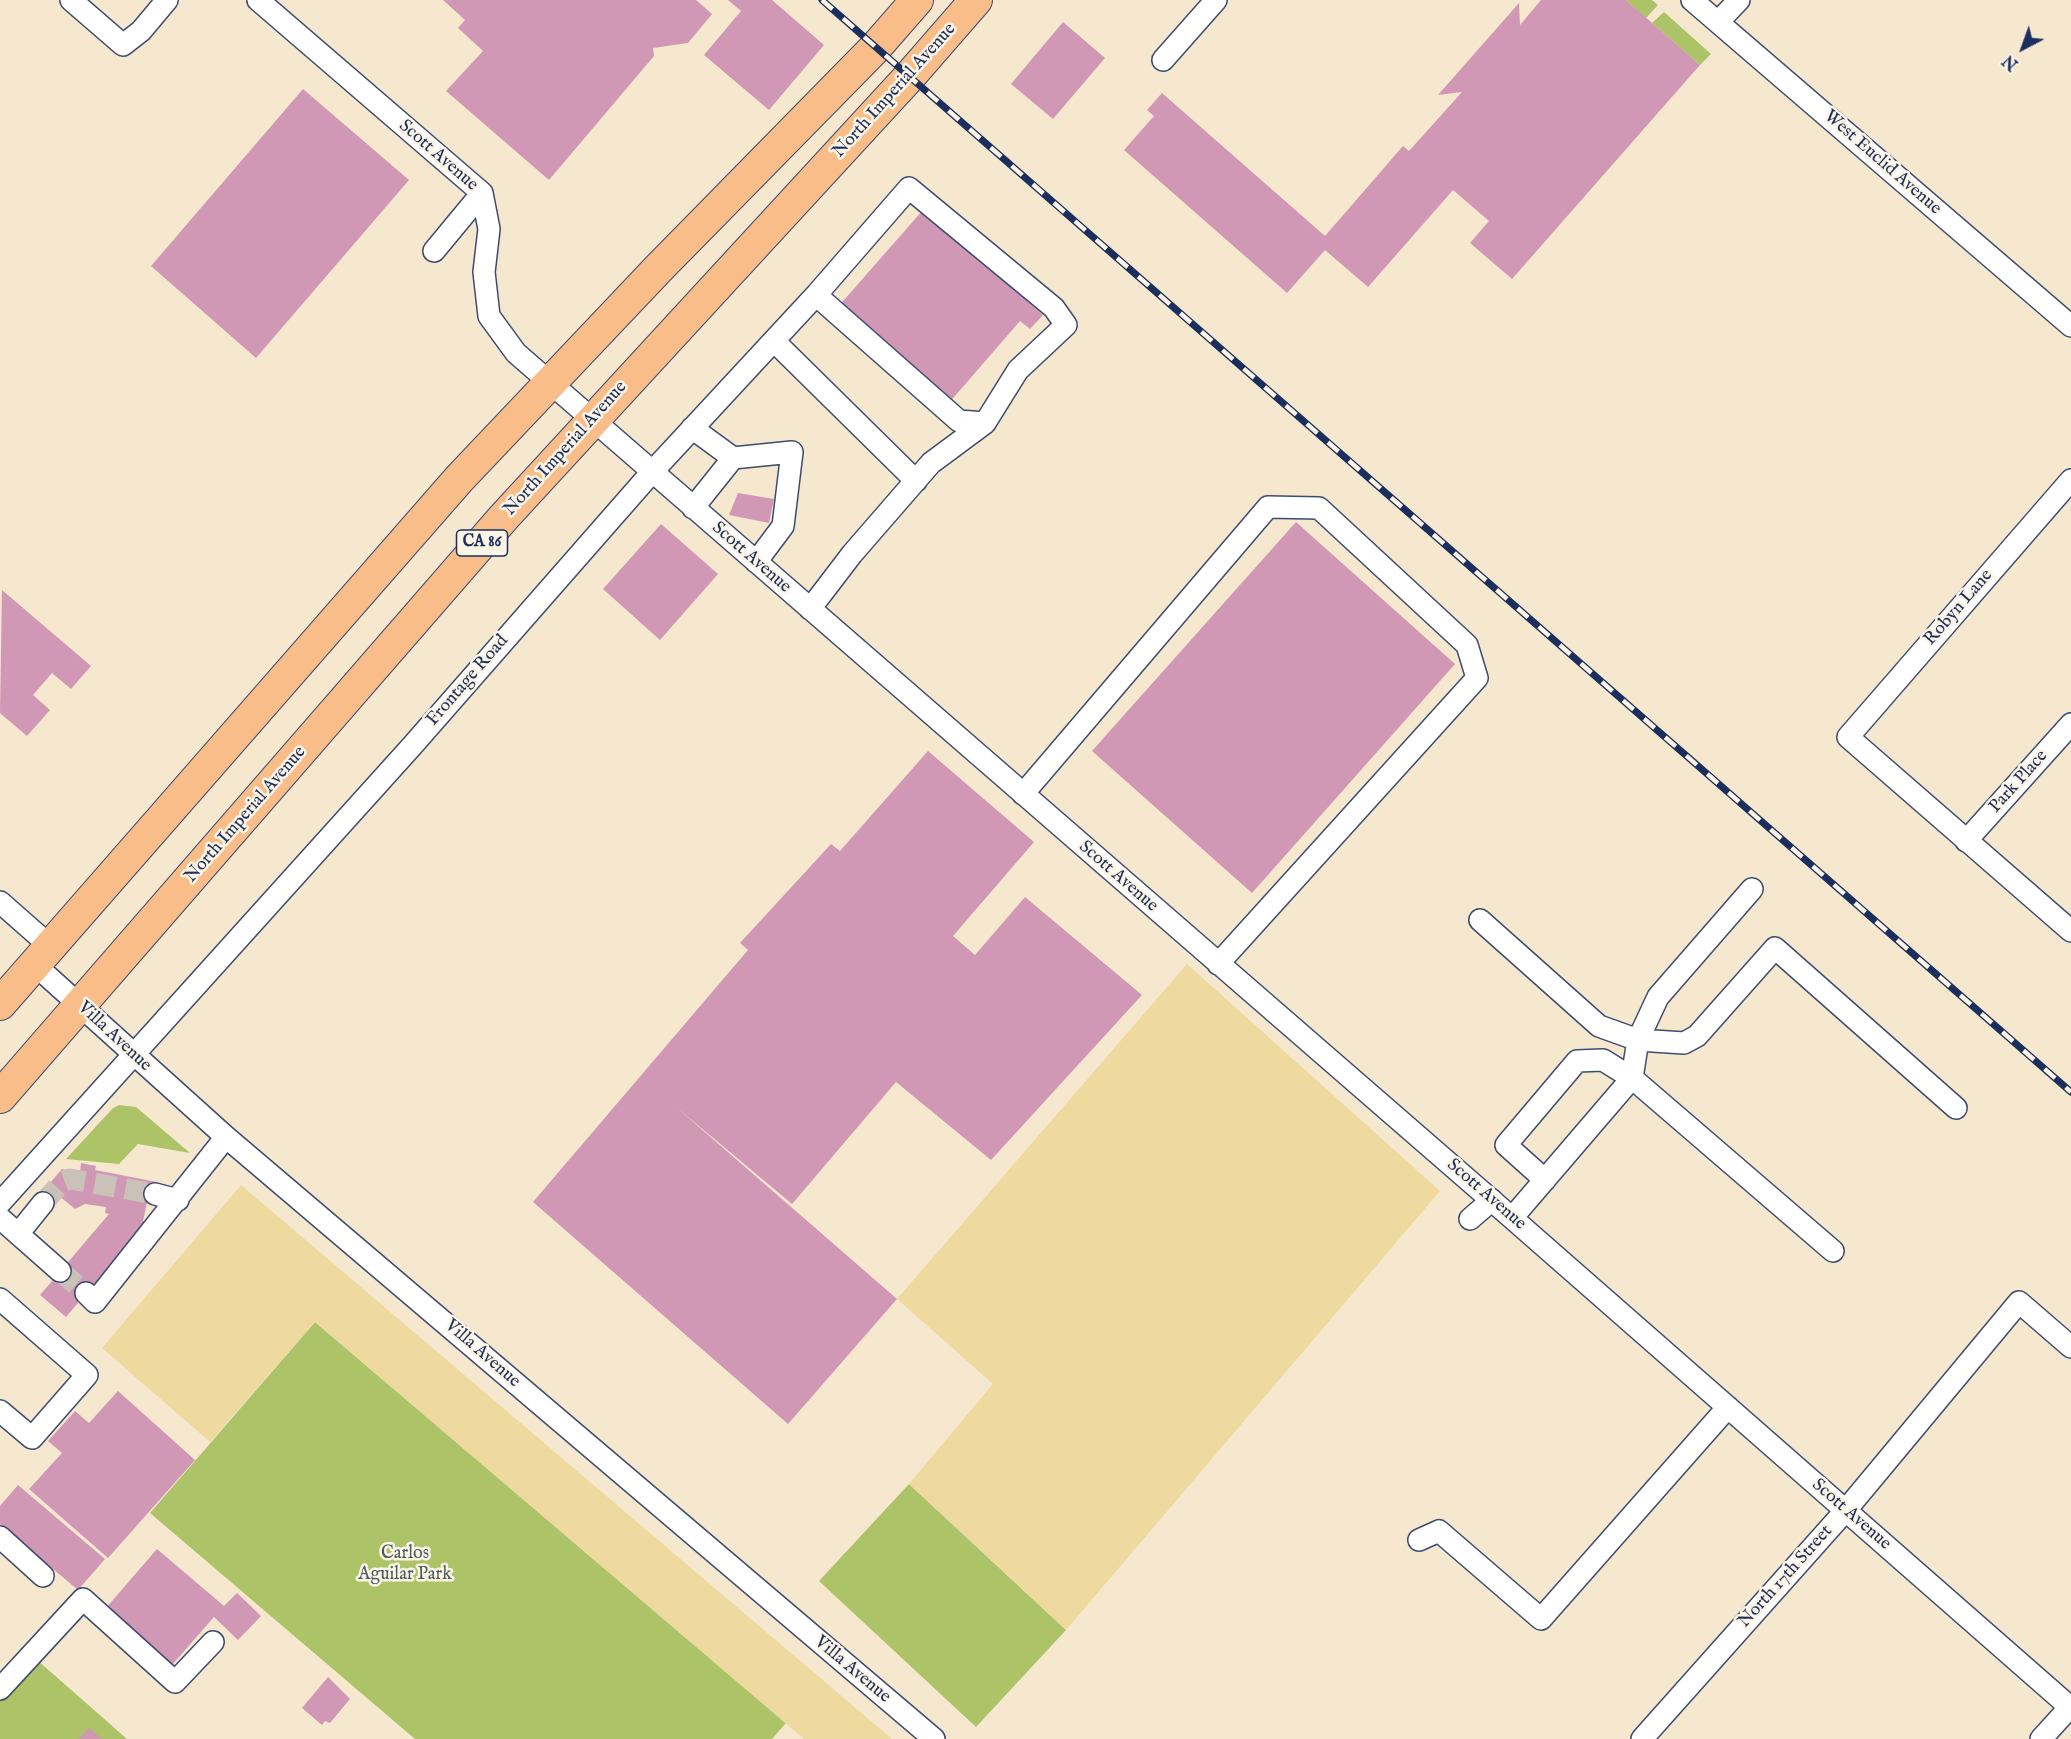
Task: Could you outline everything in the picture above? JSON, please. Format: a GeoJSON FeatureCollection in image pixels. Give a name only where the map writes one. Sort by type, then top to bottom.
{"type":"FeatureCollection","features":[{"type":"Feature","properties":{"kind":"highway"},"geometry":{"type":"LineString","coordinates":[[0,1004],[459,479],[658,269],[876,47],[917,0]]}},
{"type":"Feature","properties":{"kind":"highway","name":"North Imperial Avenue"},"geometry":{"type":"LineString","coordinates":[[0,1097],[504,517],[909,77],[976,0]]}},
{"type":"Feature","properties":{"kind":"street"},"geometry":{"type":"LineString","coordinates":[[71,0],[123,45],[141,31],[168,0]]}},
{"type":"Feature","properties":{"kind":"street","name":"Scott Avenue"},"geometry":{"type":"LineString","coordinates":[[258,0],[482,193],[489,229],[484,272],[489,316],[516,353],[1492,1200],[2070,1707]]}},
{"type":"Feature","properties":{"kind":"street"},"geometry":{"type":"LineString","coordinates":[[1163,60],[1216,0]]}},
{"type":"Feature","properties":{"kind":"street","name":"West Euclid Avenue"},"geometry":{"type":"LineString","coordinates":[[1692,0],[2071,326]]}},
{"type":"Feature","properties":{"kind":"street"},"geometry":{"type":"LineString","coordinates":[[1718,22],[1739,0]]}},
{"type":"Feature","properties":{"kind":"street","name":"Frontage Road"},"geometry":{"type":"LineString","coordinates":[[0,1203],[412,746],[652,472],[810,302],[909,188],[1054,308],[1066,326],[1018,370],[985,423]]}},
{"type":"Feature","properties":{"kind":"street"},"geometry":{"type":"LineString","coordinates":[[434,251],[482,193]]}},
{"type":"Feature","properties":{"kind":"street"},"geometry":{"type":"LineString","coordinates":[[810,302],[959,421],[985,423]]}},
{"type":"Feature","properties":{"kind":"street"},"geometry":{"type":"LineString","coordinates":[[774,341],[916,481]]}},
{"type":"Feature","properties":{"kind":"street"},"geometry":{"type":"LineString","coordinates":[[810,609],[852,554],[932,463],[985,423]]}},
{"type":"Feature","properties":{"kind":"street"},"geometry":{"type":"LineString","coordinates":[[692,428],[733,458],[792,452],[783,526],[756,562]]}},
{"type":"Feature","properties":{"kind":"street"},"geometry":{"type":"LineString","coordinates":[[693,508],[733,458]]}},
{"type":"Feature","properties":{"kind":"street","name":"Robyn Lane"},"geometry":{"type":"LineString","coordinates":[[1966,841],[1848,737],[2071,480]]}},
{"type":"Feature","properties":{"kind":"street"},"geometry":{"type":"LineString","coordinates":[[1023,794],[1268,507],[1319,508],[1467,645],[1477,678],[1218,964]]}},
{"type":"Feature","properties":{"kind":"street","name":"Park Place"},"geometry":{"type":"LineString","coordinates":[[1966,841],[2071,723]]}},
{"type":"Feature","properties":{"kind":"street"},"geometry":{"type":"LineString","coordinates":[[1966,841],[2071,931]]}},
{"type":"Feature","properties":{"kind":"street"},"geometry":{"type":"LineString","coordinates":[[1512,1218],[1632,1078],[1638,1040],[1658,998],[1752,889]]}},
{"type":"Feature","properties":{"kind":"street","name":"Villa Avenue"},"geometry":{"type":"LineString","coordinates":[[0,902],[80,1006],[132,1054],[226,1137],[934,1739]]}},
{"type":"Feature","properties":{"kind":"street"},"geometry":{"type":"LineString","coordinates":[[1480,920],[1599,1026],[1638,1040],[1684,1043],[1697,1036],[1775,948],[1956,1108]]}},
{"type":"Feature","properties":{"kind":"street"},"geometry":{"type":"LineString","coordinates":[[1545,1180],[1506,1145],[1576,1061],[1603,1060],[1632,1078],[1833,1251]]}},
{"type":"Feature","properties":{"kind":"street"},"geometry":{"type":"LineString","coordinates":[[86,1293],[95,1302],[226,1137]]}},
{"type":"Feature","properties":{"kind":"street"},"geometry":{"type":"LineString","coordinates":[[155,1194],[178,1200]]}},
{"type":"Feature","properties":{"kind":"street"},"geometry":{"type":"LineString","coordinates":[[1470,1220],[1492,1200]]}},
{"type":"Feature","properties":{"kind":"street"},"geometry":{"type":"LineString","coordinates":[[18,1234],[43,1203]]}},
{"type":"Feature","properties":{"kind":"street"},"geometry":{"type":"LineString","coordinates":[[0,1218],[60,1271]]}},
{"type":"Feature","properties":{"kind":"street"},"geometry":{"type":"LineString","coordinates":[[0,1299],[87,1375],[32,1438],[0,1411]]}},
{"type":"Feature","properties":{"kind":"street","name":"North 17th Street"},"geometry":{"type":"LineString","coordinates":[[1642,1739],[1846,1510],[2019,1302],[2071,1347]]}},
{"type":"Feature","properties":{"kind":"street"},"geometry":{"type":"LineString","coordinates":[[1419,1540],[1439,1531],[1541,1619],[1728,1407]]}},
{"type":"Feature","properties":{"kind":"street"},"geometry":{"type":"LineString","coordinates":[[0,1537],[43,1576]]}},
{"type":"Feature","properties":{"kind":"street"},"geometry":{"type":"LineString","coordinates":[[0,1689],[83,1599],[175,1682],[213,1642]]}},
{"type":"Feature","properties":{"kind":"street"},"geometry":{"type":"LineString","coordinates":[[2041,1739],[2070,1707]]}},
{"type":"Feature","properties":{"kind":"green space"},"geometry":{"type":"Polygon","coordinates":[[[1626,0],[1652,0],[1658,5],[1646,18],[1626,0]]]}},
{"type":"Feature","properties":{"kind":"green space"},"geometry":{"type":"Polygon","coordinates":[[[1664,12],[1711,54],[1700,65],[1652,23],[1664,12]]]}},
{"type":"Feature","properties":{"kind":"green space"},"geometry":{"type":"Polygon","coordinates":[[[119,1105],[136,1107],[190,1153],[138,1144],[119,1164],[66,1159],[113,1108],[119,1105]]]}},
{"type":"Feature","properties":{"kind":"green space","name":"Carlos Aguilar Park"},"geometry":{"type":"Polygon","coordinates":[[[315,1322],[786,1723],[772,1739],[415,1739],[150,1513],[315,1322]]]}},
{"type":"Feature","properties":{"kind":"green space"},"geometry":{"type":"Polygon","coordinates":[[[909,1484],[1066,1630],[976,1727],[819,1581],[909,1484]]]}},
{"type":"Feature","properties":{"kind":"green space"},"geometry":{"type":"Polygon","coordinates":[[[28,1652],[127,1739],[0,1739],[0,1684],[28,1652]]]}},
{"type":"Feature","properties":{"kind":"sand"},"geometry":{"type":"Polygon","coordinates":[[[1187,964],[1440,1191],[1066,1630],[909,1484],[993,1384],[897,1299],[1187,964]]]}},
{"type":"Feature","properties":{"kind":"sand"},"geometry":{"type":"Polygon","coordinates":[[[241,1185],[892,1739],[804,1739],[315,1322],[210,1442],[102,1348],[241,1185]]]}},
{"type":"Feature","properties":{"kind":"building"},"geometry":{"type":"Polygon","coordinates":[[[443,0],[696,0],[712,14],[688,43],[653,48],[654,56],[549,180],[446,91],[483,51],[458,28],[465,20],[443,0]]]}},
{"type":"Feature","properties":{"kind":"building"},"geometry":{"type":"Polygon","coordinates":[[[728,0],[772,0],[824,45],[769,110],[704,55],[741,11],[728,0]]]}},
{"type":"Feature","properties":{"kind":"building"},"geometry":{"type":"Polygon","coordinates":[[[1541,0],[1626,0],[1700,65],[1512,279],[1470,243],[1489,221],[1453,190],[1368,287],[1325,250],[1287,293],[1124,150],[1154,116],[1147,110],[1162,93],[1325,236],[1403,146],[1409,151],[1462,92],[1438,95],[1519,3],[1520,25],[1541,0]]]}},
{"type":"Feature","properties":{"kind":"building"},"geometry":{"type":"Polygon","coordinates":[[[1063,22],[1105,58],[1053,119],[1011,84],[1063,22]]]}},
{"type":"Feature","properties":{"kind":"building"},"geometry":{"type":"Polygon","coordinates":[[[303,89],[409,180],[256,358],[151,266],[303,89]]]}},
{"type":"Feature","properties":{"kind":"building"},"geometry":{"type":"Polygon","coordinates":[[[923,210],[1043,315],[1030,329],[1020,321],[948,404],[837,308],[923,210]]]}},
{"type":"Feature","properties":{"kind":"building"},"geometry":{"type":"Polygon","coordinates":[[[738,493],[774,499],[769,523],[729,515],[738,493]]]}},
{"type":"Feature","properties":{"kind":"building"},"geometry":{"type":"Polygon","coordinates":[[[1296,522],[1455,664],[1252,893],[1092,751],[1296,522]]]}},
{"type":"Feature","properties":{"kind":"building"},"geometry":{"type":"Polygon","coordinates":[[[661,524],[718,574],[660,640],[603,589],[661,524]]]}},
{"type":"Feature","properties":{"kind":"building"},"geometry":{"type":"Polygon","coordinates":[[[2,590],[91,666],[71,689],[52,673],[33,695],[50,710],[27,736],[0,713],[2,590]]]}},
{"type":"Feature","properties":{"kind":"building"},"geometry":{"type":"Polygon","coordinates":[[[928,751],[1034,842],[953,936],[975,955],[1025,897],[1142,995],[991,1160],[896,1082],[792,1204],[676,1107],[897,1299],[788,1424],[533,1202],[748,950],[740,943],[831,844],[840,851],[928,751]]]}},
{"type":"Feature","properties":{"kind":"building"},"geometry":{"type":"Polygon","coordinates":[[[81,1163],[96,1166],[95,1170],[157,1182],[153,1204],[147,1203],[143,1221],[146,1223],[66,1317],[40,1295],[109,1214],[105,1213],[106,1207],[85,1204],[75,1209],[58,1195],[48,1207],[37,1198],[62,1169],[80,1173],[81,1163]]]}},
{"type":"Feature","properties":{"kind":"building"},"geometry":{"type":"Polygon","coordinates":[[[118,1391],[195,1460],[108,1558],[29,1489],[62,1453],[48,1441],[75,1411],[89,1423],[118,1391]]]}},
{"type":"Feature","properties":{"kind":"building"},"geometry":{"type":"Polygon","coordinates":[[[18,1485],[105,1559],[78,1590],[0,1524],[0,1506],[18,1485]]]}},
{"type":"Feature","properties":{"kind":"building"},"geometry":{"type":"Polygon","coordinates":[[[157,1549],[224,1606],[237,1593],[261,1616],[238,1640],[214,1617],[172,1665],[106,1608],[157,1549]]]}},
{"type":"Feature","properties":{"kind":"building"},"geometry":{"type":"Polygon","coordinates":[[[328,1677],[350,1699],[330,1723],[325,1721],[322,1725],[302,1708],[328,1677]]]}},
{"type":"Feature","properties":{"kind":"building"},"geometry":{"type":"Polygon","coordinates":[[[89,1728],[102,1739],[79,1739],[89,1728]]]}},
{"type":"Feature","properties":{"kind":"tunnel"},"geometry":{"type":"LineString","coordinates":[[43,1203],[62,1182],[70,1179],[155,1194]]}},
{"type":"Feature","properties":{"kind":"tunnel"},"geometry":{"type":"LineString","coordinates":[[60,1271],[86,1293]]}},
{"type":"Feature","properties":{"kind":"railway"},"geometry":{"type":"LineString","coordinates":[[822,0],[2071,1092]]}}]}
